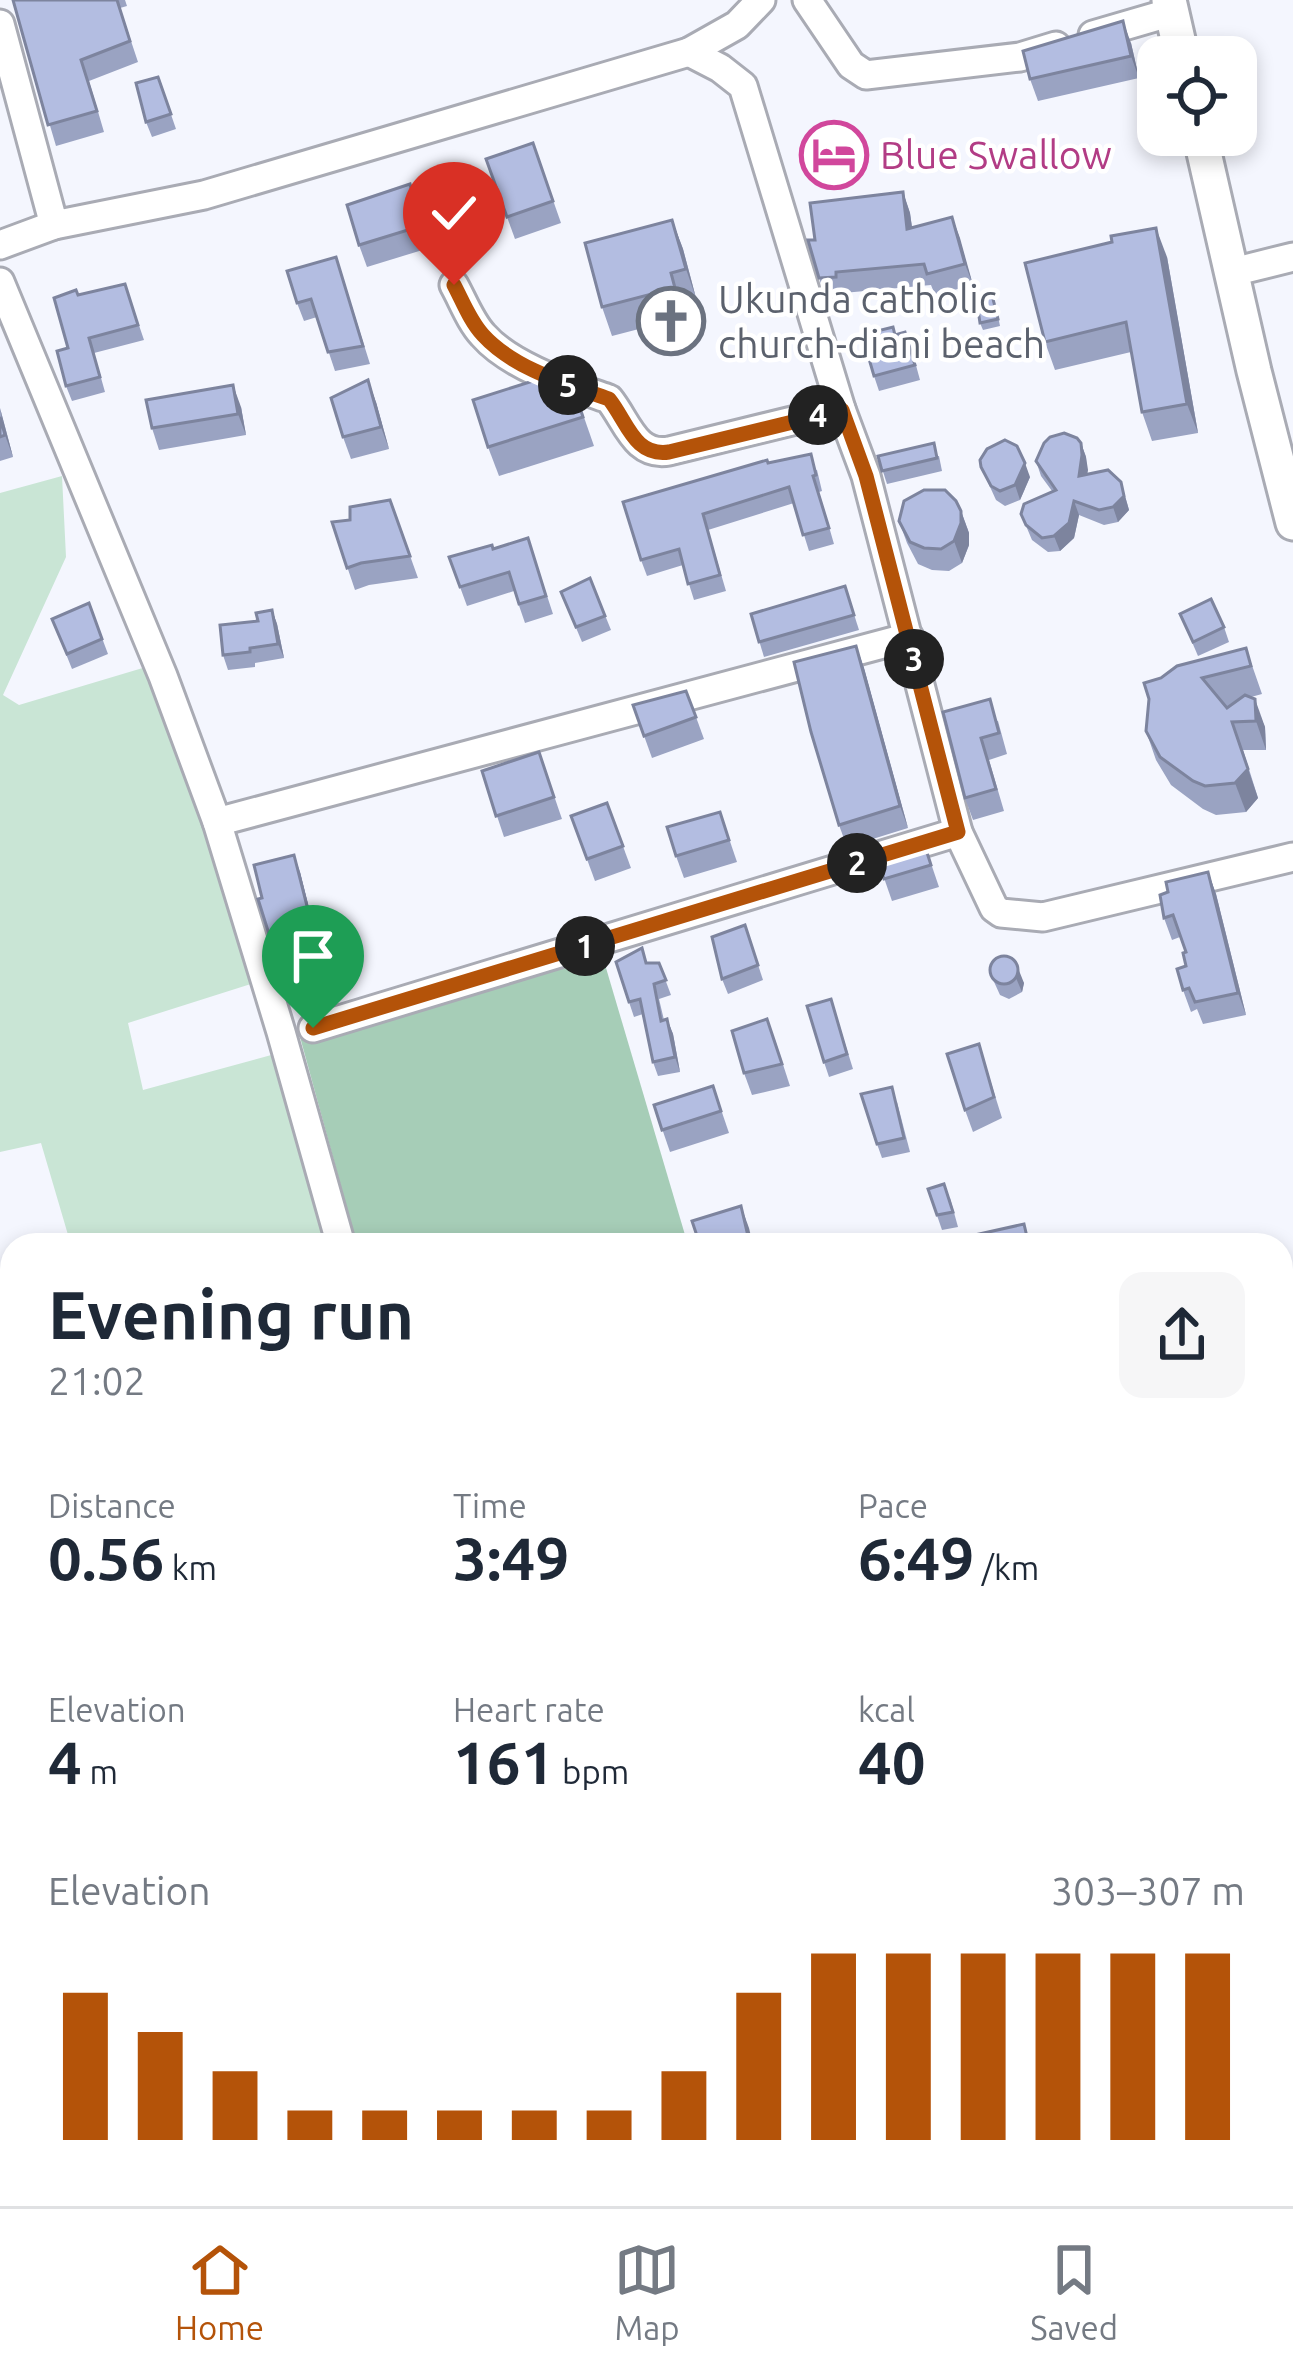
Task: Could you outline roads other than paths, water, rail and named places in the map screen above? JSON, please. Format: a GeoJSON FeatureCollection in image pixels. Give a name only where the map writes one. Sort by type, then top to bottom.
{"type":"FeatureCollection","features":[{"type":"Feature","properties":{"kind":"main road"},"geometry":{"type":"LineString","coordinates":[[1170,6],[1177,36]]}},
{"type":"Feature","properties":{"kind":"main road"},"geometry":{"type":"LineString","coordinates":[[1205,156],[1293,523]]}},
{"type":"Feature","properties":{"kind":"street"},"geometry":{"type":"LineString","coordinates":[[0,245],[54,225],[204,195],[689,52],[737,25],[761,0]]}},
{"type":"Feature","properties":{"kind":"street"},"geometry":{"type":"LineString","coordinates":[[807,0],[851,65],[866,75],[1019,57],[1170,6]]}},
{"type":"Feature","properties":{"kind":"street"},"geometry":{"type":"LineString","coordinates":[[0,24],[54,225]]}},
{"type":"Feature","properties":{"kind":"street"},"geometry":{"type":"LineString","coordinates":[[737,25],[743,86],[866,476],[958,832],[989,902],[1001,913],[1043,917],[1293,857]]}},
{"type":"Feature","properties":{"kind":"street"},"geometry":{"type":"LineString","coordinates":[[689,52],[743,86]]}},
{"type":"Feature","properties":{"kind":"street"},"geometry":{"type":"LineString","coordinates":[[1232,272],[1293,257]]}},
{"type":"Feature","properties":{"kind":"street"},"geometry":{"type":"LineString","coordinates":[[0,282],[163,676],[217,822],[338,1233]]}},
{"type":"Feature","properties":{"kind":"street"},"geometry":{"type":"LineString","coordinates":[[454,285],[487,340],[505,354],[586,393],[609,399],[647,450],[669,452],[842,410]]}},
{"type":"Feature","properties":{"kind":"street"},"geometry":{"type":"LineString","coordinates":[[217,822],[909,638]]}},
{"type":"Feature","properties":{"kind":"street"},"geometry":{"type":"LineString","coordinates":[[313,1028],[958,832]]}},
{"type":"Feature","properties":{"kind":"place","name":"Blue Swallow"},"geometry":{"type":"Point","coordinates":[834,155]}},
{"type":"Feature","properties":{"kind":"place","name":"Ukunda catholic church-diani beach"},"geometry":{"type":"Point","coordinates":[671,321]}}]}
